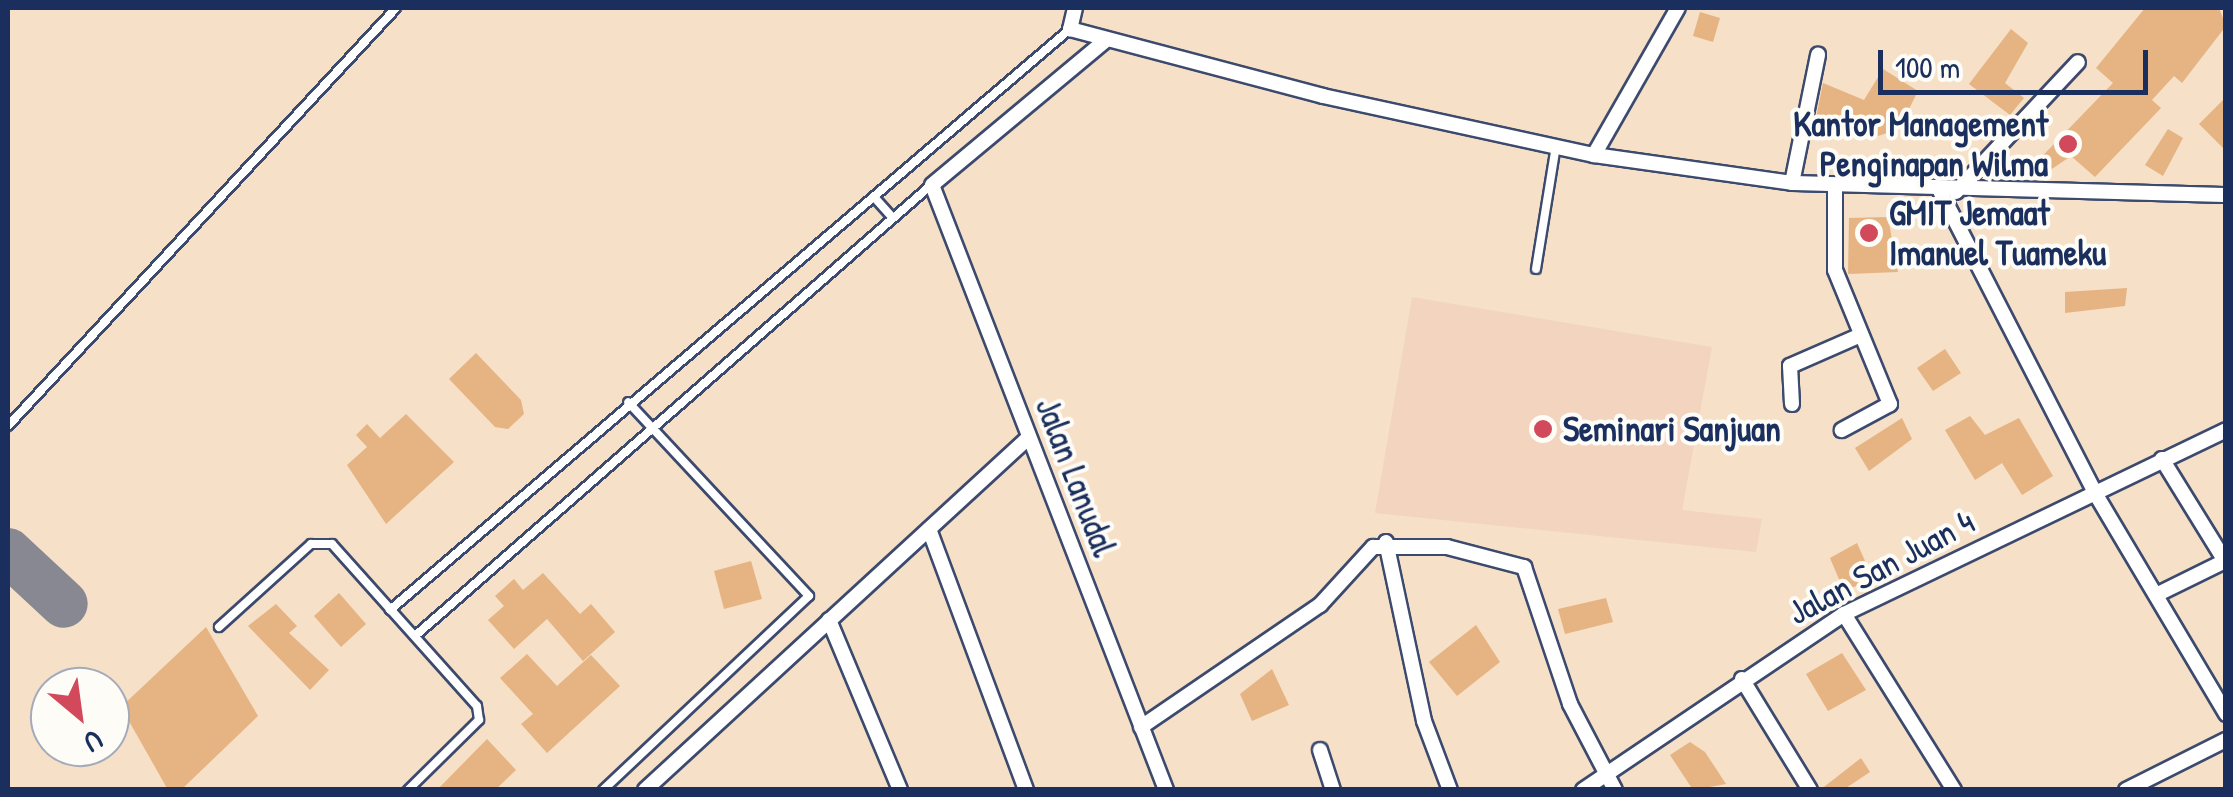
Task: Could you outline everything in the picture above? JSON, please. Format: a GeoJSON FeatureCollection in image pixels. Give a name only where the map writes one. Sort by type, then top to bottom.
{"type":"FeatureCollection","features":[{"type":"Feature","properties":{"kind":"street"},"geometry":{"type":"LineString","coordinates":[[1075,8],[1070,29],[1106,40],[1594,155],[1835,186],[1956,192],[2226,195]]}},
{"type":"Feature","properties":{"kind":"street"},"geometry":{"type":"LineString","coordinates":[[1594,155],[1678,8]]}},
{"type":"Feature","properties":{"kind":"street"},"geometry":{"type":"LineString","coordinates":[[932,185],[1106,40]]}},
{"type":"Feature","properties":{"kind":"street"},"geometry":{"type":"LineString","coordinates":[[1792,182],[1818,56]]}},
{"type":"Feature","properties":{"kind":"street"},"geometry":{"type":"LineString","coordinates":[[1956,192],[2078,62]]}},
{"type":"Feature","properties":{"kind":"street","name":"Jalan Lanudal"},"geometry":{"type":"LineString","coordinates":[[932,185],[1166,790]]}},
{"type":"Feature","properties":{"kind":"street"},"geometry":{"type":"LineString","coordinates":[[1835,186],[1835,270],[1890,404],[1842,430]]}},
{"type":"Feature","properties":{"kind":"street"},"geometry":{"type":"LineString","coordinates":[[1940,191],[2095,493],[2226,714]]}},
{"type":"Feature","properties":{"kind":"street"},"geometry":{"type":"LineString","coordinates":[[1792,404],[1790,366],[1861,335]]}},
{"type":"Feature","properties":{"kind":"street","name":"Jalan San Juan 4"},"geometry":{"type":"LineString","coordinates":[[1584,790],[1742,679],[1844,614],[2226,430]]}},
{"type":"Feature","properties":{"kind":"street"},"geometry":{"type":"LineString","coordinates":[[646,790],[1028,438]]}},
{"type":"Feature","properties":{"kind":"street"},"geometry":{"type":"LineString","coordinates":[[2158,594],[2225,561],[2162,459]]}},
{"type":"Feature","properties":{"kind":"street"},"geometry":{"type":"LineString","coordinates":[[929,529],[1026,790]]}},
{"type":"Feature","properties":{"kind":"street"},"geometry":{"type":"LineString","coordinates":[[1141,726],[1320,605],[1358,556],[1386,542],[1504,556],[1524,567],[1570,704],[1614,790]]}},
{"type":"Feature","properties":{"kind":"street"},"geometry":{"type":"LineString","coordinates":[[1386,542],[1424,721],[1450,790]]}},
{"type":"Feature","properties":{"kind":"street"},"geometry":{"type":"LineString","coordinates":[[1844,614],[1954,790]]}},
{"type":"Feature","properties":{"kind":"street"},"geometry":{"type":"LineString","coordinates":[[829,620],[900,790]]}},
{"type":"Feature","properties":{"kind":"street"},"geometry":{"type":"LineString","coordinates":[[1742,679],[1810,790]]}},
{"type":"Feature","properties":{"kind":"street"},"geometry":{"type":"LineString","coordinates":[[2126,790],[2226,740]]}},
{"type":"Feature","properties":{"kind":"street"},"geometry":{"type":"LineString","coordinates":[[1320,750],[1333,790]]}},
{"type":"Feature","properties":{"kind":"lane"},"geometry":{"type":"LineString","coordinates":[[8,426],[396,8]]}},
{"type":"Feature","properties":{"kind":"lane"},"geometry":{"type":"LineString","coordinates":[[390,610],[628,402],[1070,29]]}},
{"type":"Feature","properties":{"kind":"lane"},"geometry":{"type":"LineString","coordinates":[[1536,269],[1556,146]]}},
{"type":"Feature","properties":{"kind":"lane"},"geometry":{"type":"LineString","coordinates":[[414,636],[932,185]]}},
{"type":"Feature","properties":{"kind":"lane"},"geometry":{"type":"LineString","coordinates":[[874,196],[893,218]]}},
{"type":"Feature","properties":{"kind":"lane"},"geometry":{"type":"LineString","coordinates":[[603,790],[809,596],[628,402]]}},
{"type":"Feature","properties":{"kind":"lane"},"geometry":{"type":"LineString","coordinates":[[219,627],[318,540],[390,610],[480,715],[408,790]]}},
{"type":"Feature","properties":{"kind":"shaded area","name":"Seminari Sanjuan"},"geometry":{"type":"Polygon","coordinates":[[[1412,297],[1712,347],[1682,510],[1762,519],[1756,552],[1375,513],[1412,297]]]}},
{"type":"Feature","properties":{"kind":"building"},"geometry":{"type":"Polygon","coordinates":[[[2145,8],[2219,8],[2226,26],[2182,83],[2174,76],[2152,100],[2161,108],[2095,177],[2071,156],[2037,179],[2028,171],[2113,83],[2096,68],[2145,8]]]}},
{"type":"Feature","properties":{"kind":"building"},"geometry":{"type":"Polygon","coordinates":[[[1700,12],[1720,18],[1713,42],[1693,36],[1700,12]]]}},
{"type":"Feature","properties":{"kind":"building"},"geometry":{"type":"Polygon","coordinates":[[[2011,29],[2028,43],[2005,83],[2024,98],[2010,115],[1969,84],[2011,29]]]}},
{"type":"Feature","properties":{"kind":"building"},"geometry":{"type":"Polygon","coordinates":[[[1883,69],[1918,91],[1899,129],[1878,136],[1848,116],[1836,137],[1814,128],[1823,83],[1864,100],[1883,69]]]}},
{"type":"Feature","properties":{"kind":"building"},"geometry":{"type":"Polygon","coordinates":[[[2226,97],[2226,151],[2199,124],[2226,97]]]}},
{"type":"Feature","properties":{"kind":"building"},"geometry":{"type":"Polygon","coordinates":[[[2168,129],[2183,138],[2163,176],[2145,165],[2168,129]]]}},
{"type":"Feature","properties":{"kind":"building","name":"GMIT Jemaat Imanuel Tuameku"},"geometry":{"type":"Polygon","coordinates":[[[1888,217],[1898,272],[1848,274],[1849,218],[1888,217]]]}},
{"type":"Feature","properties":{"kind":"building"},"geometry":{"type":"Polygon","coordinates":[[[2127,288],[2125,306],[2065,313],[2065,292],[2127,288]]]}},
{"type":"Feature","properties":{"kind":"building"},"geometry":{"type":"Polygon","coordinates":[[[1945,349],[1961,373],[1933,391],[1917,368],[1945,349]]]}},
{"type":"Feature","properties":{"kind":"building"},"geometry":{"type":"Polygon","coordinates":[[[476,353],[521,400],[524,414],[508,429],[495,427],[449,379],[476,353]]]}},
{"type":"Feature","properties":{"kind":"building"},"geometry":{"type":"Polygon","coordinates":[[[406,414],[454,462],[386,524],[347,465],[367,447],[356,435],[367,424],[380,438],[406,414]]]}},
{"type":"Feature","properties":{"kind":"building"},"geometry":{"type":"Polygon","coordinates":[[[1970,416],[1985,435],[2019,418],[2053,476],[2022,495],[2002,463],[1975,480],[1945,430],[1970,416]]]}},
{"type":"Feature","properties":{"kind":"building"},"geometry":{"type":"Polygon","coordinates":[[[1902,418],[1912,439],[1869,471],[1855,448],[1902,418]]]}},
{"type":"Feature","properties":{"kind":"building"},"geometry":{"type":"Polygon","coordinates":[[[1857,543],[1873,579],[1844,591],[1830,558],[1857,543]]]}},
{"type":"Feature","properties":{"kind":"building"},"geometry":{"type":"Polygon","coordinates":[[[751,561],[762,599],[724,609],[714,571],[751,561]]]}},
{"type":"Feature","properties":{"kind":"building"},"geometry":{"type":"Polygon","coordinates":[[[543,573],[580,614],[591,604],[615,632],[583,661],[547,619],[514,649],[488,620],[504,606],[495,596],[514,579],[523,590],[543,573]]]}},
{"type":"Feature","properties":{"kind":"building"},"geometry":{"type":"Polygon","coordinates":[[[339,593],[366,624],[341,647],[314,616],[339,593]]]}},
{"type":"Feature","properties":{"kind":"building"},"geometry":{"type":"Polygon","coordinates":[[[1606,598],[1613,622],[1565,634],[1558,609],[1606,598]]]}},
{"type":"Feature","properties":{"kind":"building"},"geometry":{"type":"Polygon","coordinates":[[[276,604],[297,626],[289,633],[329,670],[310,690],[248,626],[276,604]]]}},
{"type":"Feature","properties":{"kind":"building"},"geometry":{"type":"Polygon","coordinates":[[[1476,625],[1500,662],[1457,696],[1429,662],[1476,625]]]}},
{"type":"Feature","properties":{"kind":"building"},"geometry":{"type":"Polygon","coordinates":[[[206,627],[258,716],[181,790],[168,790],[130,723],[130,699],[206,627]]]}},
{"type":"Feature","properties":{"kind":"building"},"geometry":{"type":"Polygon","coordinates":[[[1842,653],[1866,690],[1828,711],[1806,674],[1842,653]]]}},
{"type":"Feature","properties":{"kind":"building"},"geometry":{"type":"Polygon","coordinates":[[[527,654],[557,686],[591,655],[620,686],[547,753],[521,724],[533,714],[500,678],[527,654]]]}},
{"type":"Feature","properties":{"kind":"building"},"geometry":{"type":"Polygon","coordinates":[[[1272,669],[1289,705],[1252,721],[1240,694],[1272,669]]]}},
{"type":"Feature","properties":{"kind":"building"},"geometry":{"type":"Polygon","coordinates":[[[487,739],[516,770],[495,790],[437,790],[487,739]]]}},
{"type":"Feature","properties":{"kind":"building"},"geometry":{"type":"Polygon","coordinates":[[[1690,742],[1705,752],[1726,784],[1693,790],[1670,755],[1690,742]]]}},
{"type":"Feature","properties":{"kind":"building"},"geometry":{"type":"Polygon","coordinates":[[[1861,758],[1870,772],[1843,790],[1820,790],[1861,758]]]}},
{"type":"Feature","properties":{"kind":"taxiway"},"geometry":{"type":"LineString","coordinates":[[8,552],[64,604]]}},
{"type":"Feature","properties":{"kind":"place","name":"Kantor Management Penginapan Wilma"},"geometry":{"type":"Point","coordinates":[2068,144]}},
{"type":"Feature","properties":{"kind":"place","name":"GMIT Jemaat Imanuel Tuameku"},"geometry":{"type":"Point","coordinates":[1869,233]}},
{"type":"Feature","properties":{"kind":"place","name":"Seminari Sanjuan"},"geometry":{"type":"Point","coordinates":[1543,429]}}]}
